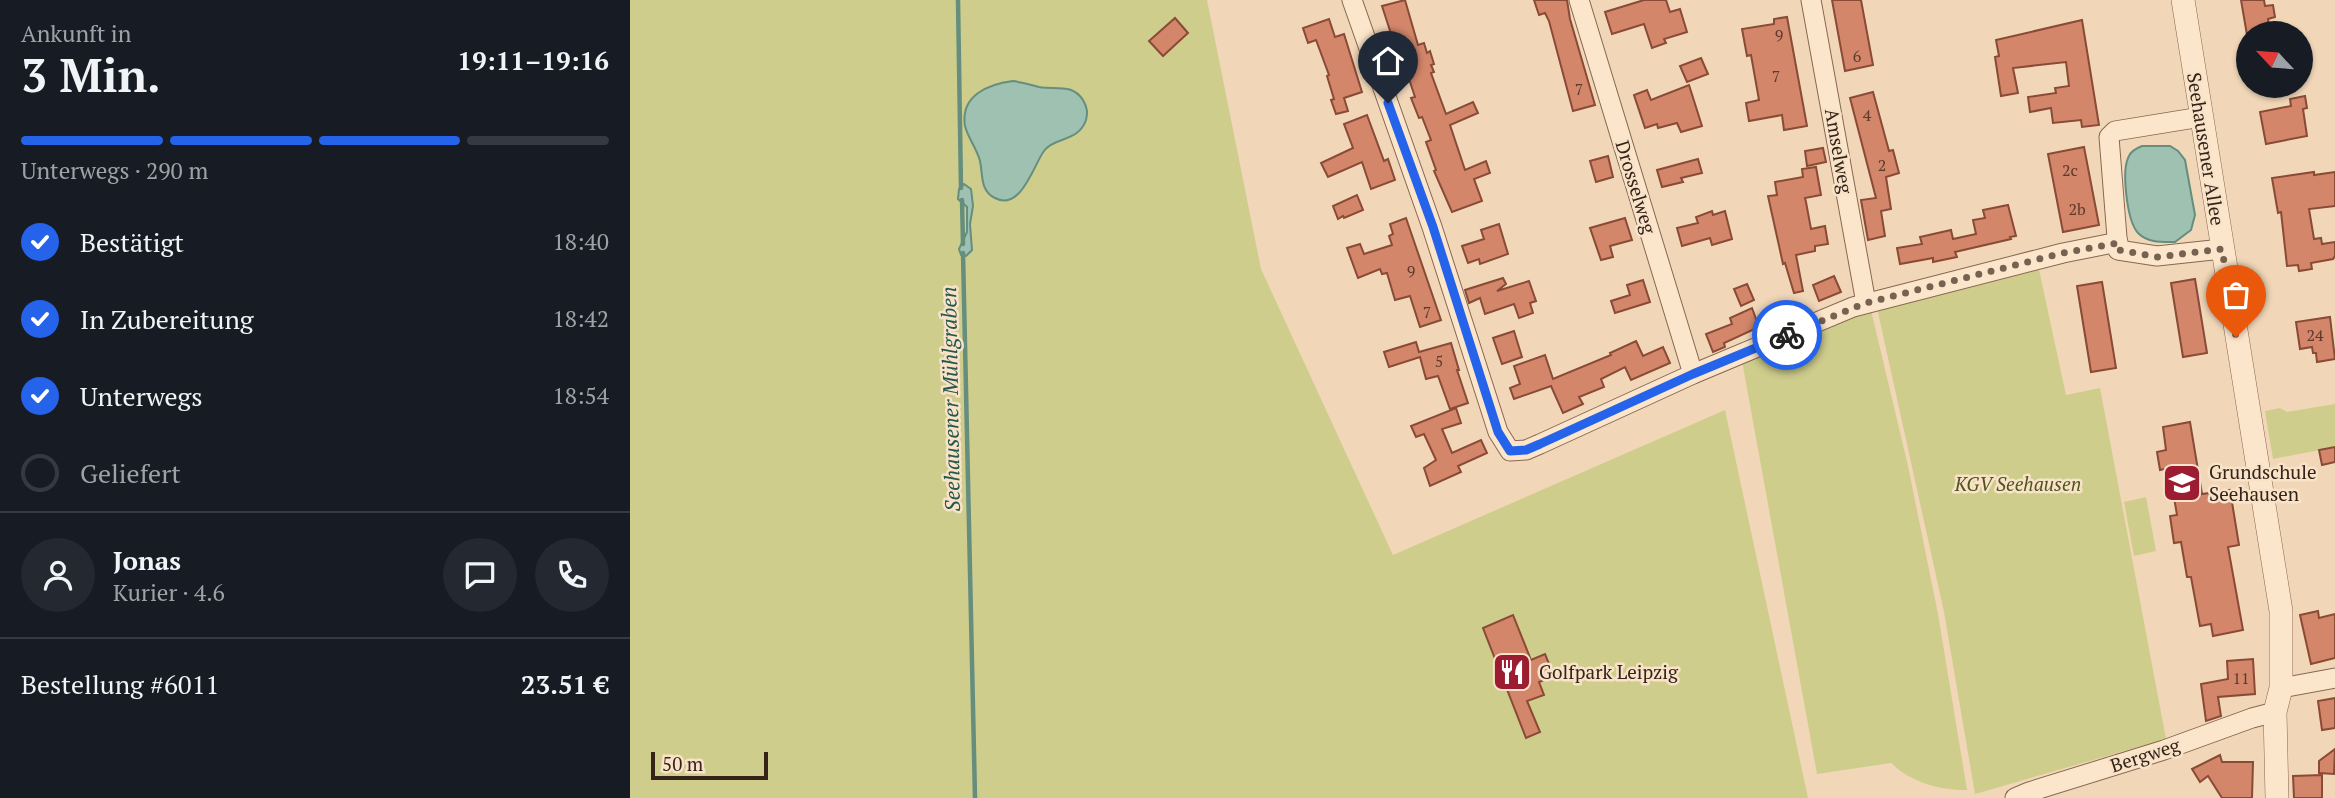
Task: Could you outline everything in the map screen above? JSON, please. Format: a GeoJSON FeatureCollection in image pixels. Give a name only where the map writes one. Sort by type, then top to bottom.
{"type":"FeatureCollection","features":[{"type":"Feature","properties":{"kind":"street"},"geometry":{"type":"LineString","coordinates":[[1352,0],[1433,227],[1498,432],[1510,451],[1526,450],[1693,374],[1866,303],[2063,253],[2118,243]]}},
{"type":"Feature","properties":{"kind":"street","name":"Drosselweg"},"geometry":{"type":"LineString","coordinates":[[1579,0],[1693,374]]}},
{"type":"Feature","properties":{"kind":"street","name":"Amselweg"},"geometry":{"type":"LineString","coordinates":[[1811,0],[1866,303]]}},
{"type":"Feature","properties":{"kind":"street","name":"Seehausener Allee"},"geometry":{"type":"LineString","coordinates":[[2183,0],[2281,611],[2281,688],[2275,712],[2277,798]]}},
{"type":"Feature","properties":{"kind":"street"},"geometry":{"type":"LineString","coordinates":[[2202,117],[2115,131],[2109,137],[2119,250],[2157,257],[2222,249]]}},
{"type":"Feature","properties":{"kind":"street"},"geometry":{"type":"LineString","coordinates":[[2281,688],[2335,678]]}},
{"type":"Feature","properties":{"kind":"street","name":"Bergweg"},"geometry":{"type":"LineString","coordinates":[[2015,798],[2275,712]]}},
{"type":"Feature","properties":{"kind":"green space","name":"Golfpark Leipzig"},"geometry":{"type":"Polygon","coordinates":[[[630,0],[1207,0],[1261,269],[1393,555],[1725,410],[1808,798],[630,798],[630,0]]]}},
{"type":"Feature","properties":{"kind":"green space","name":"KGV Seehausen"},"geometry":{"type":"Polygon","coordinates":[[[2038,265],[2066,395],[2100,388],[2166,739],[1975,794],[1944,612],[1877,308],[2038,265]]]}},
{"type":"Feature","properties":{"kind":"green space","name":"KGV Seehausen"},"geometry":{"type":"Polygon","coordinates":[[[1871,310],[1908,466],[1938,614],[1967,790],[1926,784],[1908,776],[1891,763],[1817,774],[1742,361],[1871,310]]]}},
{"type":"Feature","properties":{"kind":"green space"},"geometry":{"type":"Polygon","coordinates":[[[2335,404],[2335,447],[2273,459],[2265,411],[2280,408],[2287,412],[2335,404]]]}},
{"type":"Feature","properties":{"kind":"green space"},"geometry":{"type":"Polygon","coordinates":[[[2146,497],[2156,551],[2134,556],[2124,502],[2146,497]]]}},
{"type":"Feature","properties":{"kind":"shaded area"},"geometry":{"type":"Polygon","coordinates":[[[1013,81],[1074,91],[1083,100],[1087,114],[1082,128],[1046,149],[1026,185],[1019,193],[1004,201],[990,195],[984,187],[980,161],[966,130],[965,115],[967,106],[978,93],[986,88],[1013,81]]]}},
{"type":"Feature","properties":{"kind":"shaded area"},"geometry":{"type":"Polygon","coordinates":[[[2142,146],[2170,146],[2185,160],[2195,215],[2191,230],[2175,242],[2146,239],[2134,227],[2128,207],[2125,172],[2129,156],[2142,146]]]}},
{"type":"Feature","properties":{"kind":"shaded area"},"geometry":{"type":"Polygon","coordinates":[[[964,184],[971,189],[973,206],[970,224],[972,250],[966,256],[961,255],[959,249],[967,232],[967,207],[958,199],[959,189],[964,184]]]}},
{"type":"Feature","properties":{"kind":"building"},"geometry":{"type":"Polygon","coordinates":[[[1405,0],[1418,45],[1424,43],[1427,53],[1430,51],[1434,64],[1431,65],[1434,72],[1431,73],[1446,114],[1473,102],[1478,113],[1450,125],[1465,170],[1486,161],[1490,173],[1474,179],[1482,201],[1452,212],[1434,171],[1436,170],[1426,142],[1431,140],[1411,98],[1415,97],[1407,73],[1404,74],[1382,6],[1405,0]]]}},
{"type":"Feature","properties":{"kind":"building"},"geometry":{"type":"Polygon","coordinates":[[[1534,0],[1567,0],[1595,105],[1573,111],[1549,21],[1545,13],[1539,15],[1534,0]]]}},
{"type":"Feature","properties":{"kind":"building"},"geometry":{"type":"Polygon","coordinates":[[[1644,0],[1666,0],[1670,12],[1680,9],[1687,32],[1664,39],[1666,43],[1652,48],[1644,24],[1612,34],[1605,12],[1644,0]]]}},
{"type":"Feature","properties":{"kind":"building"},"geometry":{"type":"Polygon","coordinates":[[[1832,0],[1861,0],[1873,65],[1845,71],[1832,0]]]}},
{"type":"Feature","properties":{"kind":"building"},"geometry":{"type":"Polygon","coordinates":[[[2241,0],[2264,0],[2265,6],[2273,5],[2275,17],[2268,21],[2245,21],[2241,0]]]}},
{"type":"Feature","properties":{"kind":"building"},"geometry":{"type":"Polygon","coordinates":[[[1787,17],[1807,126],[1784,130],[1782,115],[1749,121],[1746,103],[1759,100],[1751,55],[1747,56],[1742,29],[1774,24],[1774,19],[1787,17]]]}},
{"type":"Feature","properties":{"kind":"building"},"geometry":{"type":"Polygon","coordinates":[[[1175,18],[1188,33],[1163,56],[1149,41],[1175,18]]]}},
{"type":"Feature","properties":{"kind":"building"},"geometry":{"type":"Polygon","coordinates":[[[1329,19],[1335,37],[1344,34],[1362,92],[1344,98],[1348,111],[1336,114],[1331,100],[1334,99],[1327,76],[1329,75],[1316,40],[1308,43],[1303,28],[1329,19]]]}},
{"type":"Feature","properties":{"kind":"building"},"geometry":{"type":"Polygon","coordinates":[[[2082,20],[2099,125],[2082,127],[2081,120],[2053,123],[2051,108],[2030,112],[2028,97],[2056,93],[2055,88],[2069,86],[2066,62],[2013,68],[2018,93],[2001,96],[1995,57],[1999,56],[1996,40],[2082,20]]]}},
{"type":"Feature","properties":{"kind":"building"},"geometry":{"type":"Polygon","coordinates":[[[1701,58],[1708,74],[1687,82],[1680,66],[1701,58]]]}},
{"type":"Feature","properties":{"kind":"building"},"geometry":{"type":"Polygon","coordinates":[[[1689,85],[1702,126],[1681,132],[1677,123],[1645,128],[1634,95],[1647,90],[1651,100],[1689,85]]]}},
{"type":"Feature","properties":{"kind":"building"},"geometry":{"type":"Polygon","coordinates":[[[1873,92],[1889,151],[1893,150],[1899,173],[1886,177],[1891,209],[1881,211],[1885,236],[1868,240],[1861,200],[1876,198],[1850,98],[1873,92]]]}},
{"type":"Feature","properties":{"kind":"building"},"geometry":{"type":"Polygon","coordinates":[[[2305,98],[2307,108],[2303,109],[2307,136],[2266,144],[2260,112],[2291,106],[2290,99],[2305,98]]]}},
{"type":"Feature","properties":{"kind":"building"},"geometry":{"type":"Polygon","coordinates":[[[1367,115],[1384,161],[1388,159],[1395,180],[1371,189],[1362,162],[1328,177],[1321,163],[1353,148],[1344,124],[1367,115]]]}},
{"type":"Feature","properties":{"kind":"building"},"geometry":{"type":"Polygon","coordinates":[[[2084,147],[2099,225],[2063,232],[2048,154],[2084,147]]]}},
{"type":"Feature","properties":{"kind":"building"},"geometry":{"type":"Polygon","coordinates":[[[1823,148],[1826,162],[1807,166],[1805,151],[1823,148]]]}},
{"type":"Feature","properties":{"kind":"building"},"geometry":{"type":"Polygon","coordinates":[[[1608,156],[1613,177],[1596,182],[1590,161],[1608,156]]]}},
{"type":"Feature","properties":{"kind":"building"},"geometry":{"type":"Polygon","coordinates":[[[1698,159],[1702,173],[1681,178],[1683,182],[1662,187],[1657,170],[1698,159]]]}},
{"type":"Feature","properties":{"kind":"building"},"geometry":{"type":"Polygon","coordinates":[[[1816,167],[1821,195],[1805,198],[1811,229],[1825,226],[1828,244],[1815,246],[1815,251],[1796,255],[1803,291],[1794,293],[1785,263],[1783,264],[1768,196],[1777,195],[1775,182],[1803,177],[1802,169],[1816,167]]]}},
{"type":"Feature","properties":{"kind":"building"},"geometry":{"type":"Polygon","coordinates":[[[2314,172],[2314,175],[2335,172],[2335,206],[2309,209],[2314,239],[2321,238],[2322,244],[2335,242],[2335,256],[2333,259],[2311,263],[2312,269],[2299,271],[2298,265],[2287,266],[2281,212],[2278,213],[2272,178],[2314,172]]]}},
{"type":"Feature","properties":{"kind":"building"},"geometry":{"type":"Polygon","coordinates":[[[1357,195],[1363,210],[1338,219],[1333,206],[1357,195]]]}},
{"type":"Feature","properties":{"kind":"building"},"geometry":{"type":"Polygon","coordinates":[[[2008,205],[2016,236],[2010,237],[2011,239],[1955,252],[1957,257],[1900,264],[1897,248],[1922,244],[1920,237],[1951,230],[1953,239],[1976,234],[1973,220],[1985,218],[1983,210],[2008,205]]]}},
{"type":"Feature","properties":{"kind":"building"},"geometry":{"type":"Polygon","coordinates":[[[1712,211],[1713,215],[1725,211],[1732,239],[1712,245],[1710,238],[1682,246],[1677,228],[1698,223],[1696,217],[1712,211]]]}},
{"type":"Feature","properties":{"kind":"building"},"geometry":{"type":"Polygon","coordinates":[[[1406,218],[1441,320],[1420,327],[1410,296],[1395,300],[1387,273],[1382,274],[1380,269],[1358,278],[1347,248],[1360,244],[1364,254],[1392,245],[1389,236],[1393,234],[1390,224],[1406,218]]]}},
{"type":"Feature","properties":{"kind":"building"},"geometry":{"type":"Polygon","coordinates":[[[1625,218],[1632,240],[1610,246],[1613,257],[1601,260],[1590,228],[1625,218]]]}},
{"type":"Feature","properties":{"kind":"building"},"geometry":{"type":"Polygon","coordinates":[[[1499,224],[1508,254],[1480,264],[1479,259],[1468,263],[1462,246],[1484,239],[1481,230],[1499,224]]]}},
{"type":"Feature","properties":{"kind":"building"},"geometry":{"type":"Polygon","coordinates":[[[1834,276],[1841,292],[1819,301],[1813,285],[1834,276]]]}},
{"type":"Feature","properties":{"kind":"building"},"geometry":{"type":"Polygon","coordinates":[[[1503,278],[1506,284],[1497,291],[1529,281],[1536,301],[1530,303],[1533,313],[1519,318],[1514,304],[1485,314],[1480,298],[1469,303],[1465,290],[1503,278]]]}},
{"type":"Feature","properties":{"kind":"building"},"geometry":{"type":"Polygon","coordinates":[[[2195,279],[2207,353],[2183,357],[2171,283],[2195,279]]]}},
{"type":"Feature","properties":{"kind":"building"},"geometry":{"type":"Polygon","coordinates":[[[1643,280],[1650,302],[1615,313],[1611,301],[1630,295],[1627,285],[1643,280]]]}},
{"type":"Feature","properties":{"kind":"building"},"geometry":{"type":"Polygon","coordinates":[[[2102,282],[2116,368],[2091,372],[2077,286],[2102,282]]]}},
{"type":"Feature","properties":{"kind":"building"},"geometry":{"type":"Polygon","coordinates":[[[1747,284],[1754,300],[1741,306],[1734,289],[1747,284]]]}},
{"type":"Feature","properties":{"kind":"building"},"geometry":{"type":"Polygon","coordinates":[[[1752,308],[1759,327],[1724,343],[1725,347],[1713,352],[1706,334],[1732,324],[1730,318],[1752,308]]]}},
{"type":"Feature","properties":{"kind":"building"},"geometry":{"type":"Polygon","coordinates":[[[2330,317],[2335,359],[2317,362],[2312,347],[2300,349],[2296,322],[2330,317]]]}},
{"type":"Feature","properties":{"kind":"building"},"geometry":{"type":"Polygon","coordinates":[[[1514,331],[1522,357],[1502,364],[1493,338],[1514,331]]]}},
{"type":"Feature","properties":{"kind":"building"},"geometry":{"type":"Polygon","coordinates":[[[1636,341],[1643,356],[1663,347],[1670,363],[1631,380],[1625,367],[1601,379],[1604,387],[1579,397],[1583,404],[1563,413],[1551,386],[1514,399],[1510,388],[1520,384],[1514,366],[1545,355],[1553,379],[1611,355],[1610,353],[1636,341]]]}},
{"type":"Feature","properties":{"kind":"building"},"geometry":{"type":"Polygon","coordinates":[[[1416,342],[1419,352],[1451,343],[1468,403],[1450,409],[1438,376],[1426,379],[1420,357],[1389,367],[1384,352],[1416,342]]]}},
{"type":"Feature","properties":{"kind":"building"},"geometry":{"type":"Polygon","coordinates":[[[1456,408],[1461,423],[1442,429],[1452,453],[1481,440],[1487,453],[1458,466],[1461,472],[1430,486],[1424,468],[1436,460],[1424,434],[1416,437],[1411,426],[1456,408]]]}},
{"type":"Feature","properties":{"kind":"building"},"geometry":{"type":"Polygon","coordinates":[[[2190,422],[2202,494],[2230,490],[2239,545],[2228,547],[2243,630],[2213,636],[2211,624],[2200,626],[2181,542],[2174,543],[2170,516],[2177,515],[2169,468],[2160,470],[2157,452],[2166,450],[2163,427],[2190,422]]]}},
{"type":"Feature","properties":{"kind":"building"},"geometry":{"type":"Polygon","coordinates":[[[2335,447],[2335,462],[2322,465],[2319,450],[2335,447]]]}},
{"type":"Feature","properties":{"kind":"building"},"geometry":{"type":"Polygon","coordinates":[[[2318,611],[2319,618],[2335,614],[2335,658],[2311,664],[2300,615],[2318,611]]]}},
{"type":"Feature","properties":{"kind":"building"},"geometry":{"type":"Polygon","coordinates":[[[1513,615],[1531,660],[1545,654],[1554,676],[1539,682],[1544,695],[1527,701],[1540,732],[1526,738],[1483,628],[1513,615]]]}},
{"type":"Feature","properties":{"kind":"building"},"geometry":{"type":"Polygon","coordinates":[[[2253,659],[2255,694],[2218,697],[2221,716],[2206,721],[2201,684],[2228,679],[2227,661],[2253,659]]]}},
{"type":"Feature","properties":{"kind":"building"},"geometry":{"type":"Polygon","coordinates":[[[2335,698],[2335,728],[2322,730],[2318,701],[2335,698]]]}},
{"type":"Feature","properties":{"kind":"building"},"geometry":{"type":"Polygon","coordinates":[[[2335,749],[2334,774],[2319,773],[2319,761],[2335,749]]]}},
{"type":"Feature","properties":{"kind":"building"},"geometry":{"type":"Polygon","coordinates":[[[2220,755],[2222,762],[2253,762],[2252,798],[2222,798],[2208,776],[2200,782],[2192,769],[2220,755]]]}},
{"type":"Feature","properties":{"kind":"building"},"geometry":{"type":"Polygon","coordinates":[[[2322,775],[2322,798],[2294,798],[2293,776],[2322,775]]]}},
{"type":"Feature","properties":{"kind":"waterway","name":"Seehausener Mühlgraben"},"geometry":{"type":"LineString","coordinates":[[958,0],[961,188]]}},
{"type":"Feature","properties":{"kind":"waterway","name":"Seehausener Mühlgraben"},"geometry":{"type":"LineString","coordinates":[[962,200],[963,244]]}},
{"type":"Feature","properties":{"kind":"waterway","name":"Seehausener Mühlgraben"},"geometry":{"type":"LineString","coordinates":[[963,253],[975,798]]}},
{"type":"Feature","properties":{"kind":"way so far"},"geometry":{"type":"LineString","coordinates":[[1787,335],[1866,303],[2063,253],[2118,243],[2119,250],[2157,257],[2222,249],[2236,337]]}},
{"type":"Feature","properties":{"kind":"place","name":"Grundschule Seehausen"},"geometry":{"type":"Point","coordinates":[2182,483]}},
{"type":"Feature","properties":{"kind":"place","name":"Golfpark Leipzig"},"geometry":{"type":"Point","coordinates":[1512,672]}},
{"type":"Feature","properties":{"kind":"route"},"geometry":{"type":"LineString","coordinates":[[1388,103],[1433,227],[1498,432],[1510,451],[1526,450],[1693,374],[1787,335]]}}]}
